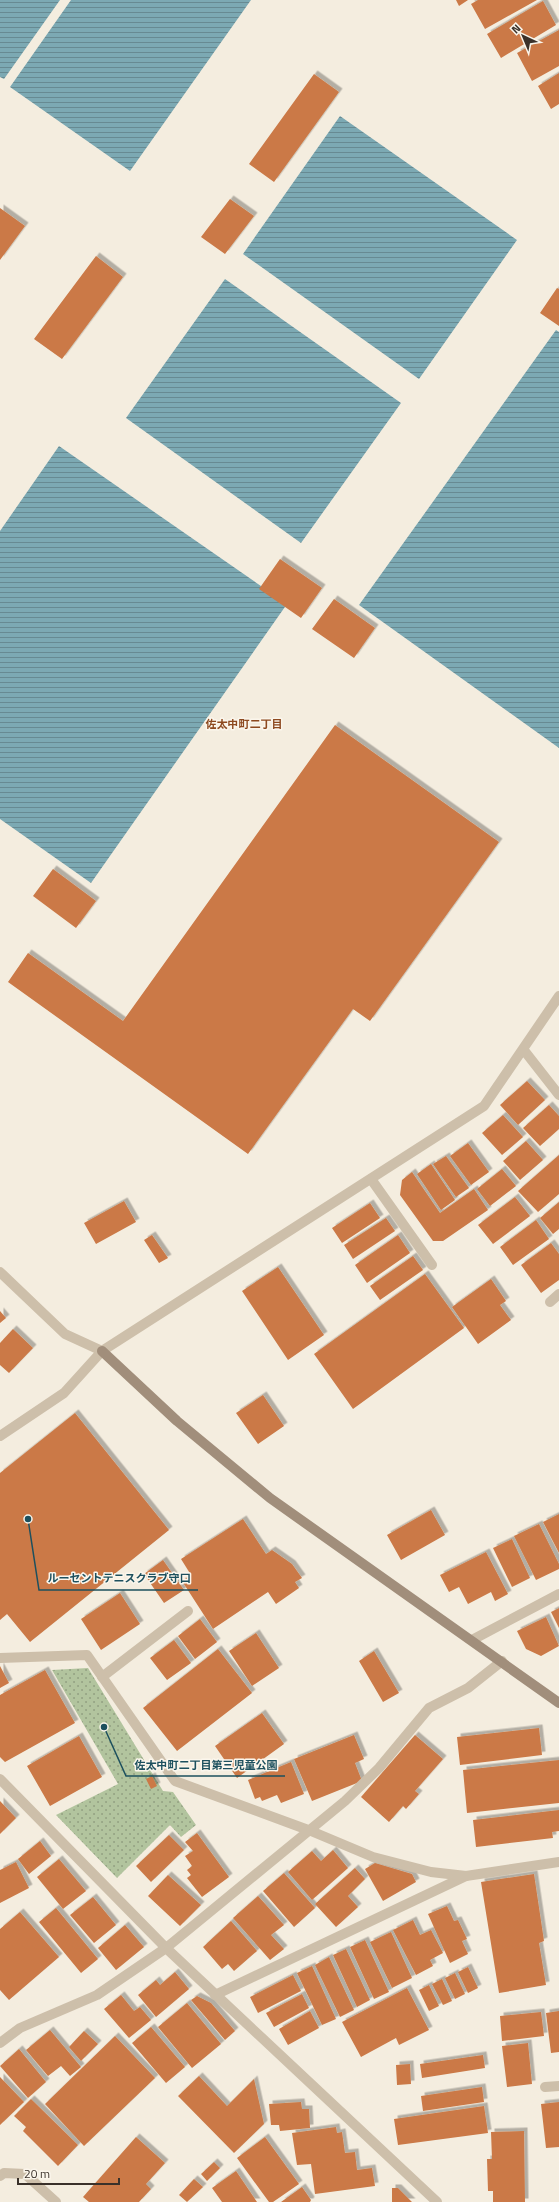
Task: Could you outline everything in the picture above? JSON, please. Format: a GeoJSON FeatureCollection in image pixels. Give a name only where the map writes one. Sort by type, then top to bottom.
{"type":"FeatureCollection","features":[{"type":"Feature","properties":{"kind":"street"},"geometry":{"type":"LineString","coordinates":[[0,1436],[64,1393],[102,1351],[484,1106],[559,996]]}},
{"type":"Feature","properties":{"kind":"street"},"geometry":{"type":"LineString","coordinates":[[523,1049],[559,1095]]}},
{"type":"Feature","properties":{"kind":"street"},"geometry":{"type":"LineString","coordinates":[[371,1179],[432,1264]]}},
{"type":"Feature","properties":{"kind":"street"},"geometry":{"type":"LineString","coordinates":[[0,1272],[65,1334],[102,1351],[176,1421],[270,1498],[502,1661],[559,1703]]}},
{"type":"Feature","properties":{"kind":"street"},"geometry":{"type":"LineString","coordinates":[[550,1302],[559,1294]]}},
{"type":"Feature","properties":{"kind":"street"},"geometry":{"type":"LineString","coordinates":[[472,1640],[559,1594]]}},
{"type":"Feature","properties":{"kind":"street"},"geometry":{"type":"LineString","coordinates":[[102,1677],[188,1611]]}},
{"type":"Feature","properties":{"kind":"street"},"geometry":{"type":"LineString","coordinates":[[0,1658],[87,1655],[175,1781],[311,1831],[373,1857],[431,1872],[466,1876],[559,1862]]}},
{"type":"Feature","properties":{"kind":"street"},"geometry":{"type":"LineString","coordinates":[[0,2043],[20,2028],[97,1995],[166,1948],[311,1831],[378,1768],[429,1708],[468,1688],[502,1661]]}},
{"type":"Feature","properties":{"kind":"street"},"geometry":{"type":"LineString","coordinates":[[0,1779],[166,1948],[437,2202]]}},
{"type":"Feature","properties":{"kind":"street"},"geometry":{"type":"LineString","coordinates":[[215,1994],[466,1876]]}},
{"type":"Feature","properties":{"kind":"street"},"geometry":{"type":"LineString","coordinates":[[545,2087],[559,2086]]}},
{"type":"Feature","properties":{"kind":"street"},"geometry":{"type":"LineString","coordinates":[[1,2173],[25,2174],[56,2202]]}},
{"type":"Feature","properties":{"kind":"green space"},"geometry":{"type":"Polygon","coordinates":[[[88,1668],[163,1791],[173,1792],[196,1825],[181,1837],[170,1825],[117,1878],[56,1815],[118,1784],[52,1670],[88,1668]]]}},
{"type":"Feature","properties":{"kind":"water"},"geometry":{"type":"Polygon","coordinates":[[[0,0],[60,0],[4,79],[0,77],[0,0]]]}},
{"type":"Feature","properties":{"kind":"water"},"geometry":{"type":"Polygon","coordinates":[[[71,0],[251,0],[130,171],[10,87],[71,0]]]}},
{"type":"Feature","properties":{"kind":"water"},"geometry":{"type":"Polygon","coordinates":[[[340,116],[517,240],[419,379],[243,254],[340,116]]]}},
{"type":"Feature","properties":{"kind":"water"},"geometry":{"type":"Polygon","coordinates":[[[225,279],[401,403],[301,543],[126,418],[225,279]]]}},
{"type":"Feature","properties":{"kind":"water"},"geometry":{"type":"Polygon","coordinates":[[[556,330],[559,332],[559,748],[359,605],[556,330]]]}},
{"type":"Feature","properties":{"kind":"water"},"geometry":{"type":"Polygon","coordinates":[[[59,446],[287,604],[91,883],[0,819],[0,531],[59,446]]]}},
{"type":"Feature","properties":{"kind":"building"},"geometry":{"type":"Polygon","coordinates":[[[456,0],[468,0],[459,6],[456,0]]]}},
{"type":"Feature","properties":{"kind":"building"},"geometry":{"type":"Polygon","coordinates":[[[478,0],[537,0],[485,29],[471,4],[478,0]]]}},
{"type":"Feature","properties":{"kind":"building"},"geometry":{"type":"Polygon","coordinates":[[[543,1],[556,25],[501,58],[487,34],[543,1]]]}},
{"type":"Feature","properties":{"kind":"building"},"geometry":{"type":"Polygon","coordinates":[[[559,30],[559,66],[532,81],[517,53],[559,30]]]}},
{"type":"Feature","properties":{"kind":"building"},"geometry":{"type":"Polygon","coordinates":[[[559,73],[559,104],[551,109],[538,86],[559,73]]]}},
{"type":"Feature","properties":{"kind":"building"},"geometry":{"type":"Polygon","coordinates":[[[314,74],[339,92],[274,182],[249,164],[314,74]]]}},
{"type":"Feature","properties":{"kind":"building"},"geometry":{"type":"Polygon","coordinates":[[[230,199],[254,216],[225,254],[201,237],[230,199]]]}},
{"type":"Feature","properties":{"kind":"building"},"geometry":{"type":"Polygon","coordinates":[[[0,208],[25,226],[0,260],[0,208]]]}},
{"type":"Feature","properties":{"kind":"building"},"geometry":{"type":"Polygon","coordinates":[[[96,256],[123,277],[62,359],[34,339],[96,256]]]}},
{"type":"Feature","properties":{"kind":"building"},"geometry":{"type":"Polygon","coordinates":[[[557,288],[559,289],[559,326],[540,313],[557,288]]]}},
{"type":"Feature","properties":{"kind":"building"},"geometry":{"type":"Polygon","coordinates":[[[280,559],[322,588],[301,618],[259,589],[280,559]]]}},
{"type":"Feature","properties":{"kind":"building"},"geometry":{"type":"Polygon","coordinates":[[[334,599],[375,628],[354,658],[312,629],[334,599]]]}},
{"type":"Feature","properties":{"kind":"building"},"geometry":{"type":"Polygon","coordinates":[[[335,725],[499,842],[370,1021],[353,1009],[248,1154],[8,982],[28,953],[123,1021],[335,725]]]}},
{"type":"Feature","properties":{"kind":"building"},"geometry":{"type":"Polygon","coordinates":[[[53,869],[96,901],[76,928],[33,896],[53,869]]]}},
{"type":"Feature","properties":{"kind":"building"},"geometry":{"type":"Polygon","coordinates":[[[527,1081],[545,1100],[518,1125],[500,1105],[527,1081]]]}},
{"type":"Feature","properties":{"kind":"building"},"geometry":{"type":"Polygon","coordinates":[[[549,1105],[559,1116],[559,1129],[540,1146],[523,1128],[549,1105]]]}},
{"type":"Feature","properties":{"kind":"building"},"geometry":{"type":"Polygon","coordinates":[[[503,1115],[523,1137],[502,1155],[482,1133],[503,1115]]]}},
{"type":"Feature","properties":{"kind":"building"},"geometry":{"type":"Polygon","coordinates":[[[526,1141],[543,1160],[520,1180],[503,1161],[526,1141]]]}},
{"type":"Feature","properties":{"kind":"building"},"geometry":{"type":"Polygon","coordinates":[[[468,1143],[489,1172],[471,1185],[450,1156],[468,1143]]]}},
{"type":"Feature","properties":{"kind":"building"},"geometry":{"type":"Polygon","coordinates":[[[559,1155],[559,1194],[538,1212],[518,1191],[559,1155]]]}},
{"type":"Feature","properties":{"kind":"building"},"geometry":{"type":"Polygon","coordinates":[[[446,1156],[469,1188],[456,1197],[433,1164],[446,1156]]]}},
{"type":"Feature","properties":{"kind":"building"},"geometry":{"type":"Polygon","coordinates":[[[431,1164],[455,1200],[441,1210],[417,1174],[431,1164]]]}},
{"type":"Feature","properties":{"kind":"building"},"geometry":{"type":"Polygon","coordinates":[[[502,1169],[516,1186],[490,1206],[477,1189],[502,1169]]]}},
{"type":"Feature","properties":{"kind":"building"},"geometry":{"type":"Polygon","coordinates":[[[412,1172],[440,1213],[474,1189],[488,1210],[443,1241],[433,1241],[400,1195],[402,1180],[412,1172]]]}},
{"type":"Feature","properties":{"kind":"building"},"geometry":{"type":"Polygon","coordinates":[[[515,1197],[530,1216],[493,1244],[478,1225],[515,1197]]]}},
{"type":"Feature","properties":{"kind":"building"},"geometry":{"type":"Polygon","coordinates":[[[124,1201],[136,1222],[96,1244],[84,1223],[124,1201]]]}},
{"type":"Feature","properties":{"kind":"building"},"geometry":{"type":"Polygon","coordinates":[[[559,1202],[559,1229],[553,1234],[540,1218],[559,1202]]]}},
{"type":"Feature","properties":{"kind":"building"},"geometry":{"type":"Polygon","coordinates":[[[370,1203],[380,1218],[342,1243],[332,1228],[370,1203]]]}},
{"type":"Feature","properties":{"kind":"building"},"geometry":{"type":"Polygon","coordinates":[[[386,1218],[395,1231],[353,1259],[344,1245],[386,1218]]]}},
{"type":"Feature","properties":{"kind":"building"},"geometry":{"type":"Polygon","coordinates":[[[536,1220],[549,1239],[513,1265],[500,1247],[536,1220]]]}},
{"type":"Feature","properties":{"kind":"building"},"geometry":{"type":"Polygon","coordinates":[[[152,1235],[168,1258],[159,1263],[144,1240],[152,1235]]]}},
{"type":"Feature","properties":{"kind":"building"},"geometry":{"type":"Polygon","coordinates":[[[398,1235],[410,1253],[367,1283],[355,1265],[398,1235]]]}},
{"type":"Feature","properties":{"kind":"building"},"geometry":{"type":"Polygon","coordinates":[[[551,1243],[559,1254],[559,1280],[541,1293],[521,1265],[551,1243]]]}},
{"type":"Feature","properties":{"kind":"building"},"geometry":{"type":"Polygon","coordinates":[[[413,1256],[423,1270],[380,1300],[370,1286],[413,1256]]]}},
{"type":"Feature","properties":{"kind":"building"},"geometry":{"type":"Polygon","coordinates":[[[278,1267],[324,1335],[288,1360],[242,1291],[278,1267]]]}},
{"type":"Feature","properties":{"kind":"building"},"geometry":{"type":"Polygon","coordinates":[[[425,1274],[464,1328],[353,1409],[314,1354],[425,1274]]]}},
{"type":"Feature","properties":{"kind":"building"},"geometry":{"type":"Polygon","coordinates":[[[491,1279],[506,1301],[500,1305],[511,1320],[478,1344],[452,1307],[491,1279]]]}},
{"type":"Feature","properties":{"kind":"building"},"geometry":{"type":"Polygon","coordinates":[[[0,1311],[6,1318],[0,1323],[0,1311]]]}},
{"type":"Feature","properties":{"kind":"building"},"geometry":{"type":"Polygon","coordinates":[[[13,1329],[33,1348],[9,1373],[0,1365],[0,1343],[13,1329]]]}},
{"type":"Feature","properties":{"kind":"building"},"geometry":{"type":"Polygon","coordinates":[[[263,1395],[284,1426],[258,1444],[236,1413],[263,1395]]]}},
{"type":"Feature","properties":{"kind":"building"},"geometry":{"type":"Polygon","coordinates":[[[75,1413],[169,1530],[30,1642],[7,1614],[0,1620],[0,1473],[75,1413]]]}},
{"type":"Feature","properties":{"kind":"building"},"geometry":{"type":"Polygon","coordinates":[[[431,1510],[445,1535],[401,1560],[387,1535],[431,1510]]]}},
{"type":"Feature","properties":{"kind":"building"},"geometry":{"type":"Polygon","coordinates":[[[559,1514],[559,1553],[543,1522],[559,1514]]]}},
{"type":"Feature","properties":{"kind":"building"},"geometry":{"type":"Polygon","coordinates":[[[243,1519],[266,1554],[272,1550],[292,1564],[302,1578],[295,1582],[299,1588],[276,1604],[268,1592],[213,1629],[182,1581],[191,1575],[181,1559],[243,1519]]]}},
{"type":"Feature","properties":{"kind":"building"},"geometry":{"type":"Polygon","coordinates":[[[539,1524],[559,1564],[559,1569],[536,1580],[514,1536],[539,1524]]]}},
{"type":"Feature","properties":{"kind":"building"},"geometry":{"type":"Polygon","coordinates":[[[512,1539],[530,1578],[512,1587],[493,1548],[512,1539]]]}},
{"type":"Feature","properties":{"kind":"building"},"geometry":{"type":"Polygon","coordinates":[[[486,1552],[508,1594],[495,1601],[491,1592],[468,1604],[459,1587],[449,1592],[440,1575],[486,1552]]]}},
{"type":"Feature","properties":{"kind":"building"},"geometry":{"type":"Polygon","coordinates":[[[163,1560],[184,1590],[164,1603],[144,1574],[163,1560]]]}},
{"type":"Feature","properties":{"kind":"building"},"geometry":{"type":"Polygon","coordinates":[[[120,1593],[140,1624],[101,1650],[81,1619],[120,1593]]]}},
{"type":"Feature","properties":{"kind":"building"},"geometry":{"type":"Polygon","coordinates":[[[559,1608],[559,1628],[551,1612],[559,1608]]]}},
{"type":"Feature","properties":{"kind":"building"},"geometry":{"type":"Polygon","coordinates":[[[546,1617],[559,1646],[541,1656],[526,1649],[517,1631],[546,1617]]]}},
{"type":"Feature","properties":{"kind":"building"},"geometry":{"type":"Polygon","coordinates":[[[200,1619],[217,1642],[195,1659],[178,1636],[200,1619]]]}},
{"type":"Feature","properties":{"kind":"building"},"geometry":{"type":"Polygon","coordinates":[[[256,1633],[279,1668],[252,1686],[229,1651],[256,1633]]]}},
{"type":"Feature","properties":{"kind":"building"},"geometry":{"type":"Polygon","coordinates":[[[174,1640],[191,1663],[167,1680],[150,1658],[174,1640]]]}},
{"type":"Feature","properties":{"kind":"building"},"geometry":{"type":"Polygon","coordinates":[[[218,1649],[252,1693],[177,1751],[143,1708],[218,1649]]]}},
{"type":"Feature","properties":{"kind":"building"},"geometry":{"type":"Polygon","coordinates":[[[374,1651],[399,1693],[383,1702],[359,1661],[374,1651]]]}},
{"type":"Feature","properties":{"kind":"building"},"geometry":{"type":"Polygon","coordinates":[[[0,1666],[9,1683],[0,1688],[0,1666]]]}},
{"type":"Feature","properties":{"kind":"building"},"geometry":{"type":"Polygon","coordinates":[[[45,1670],[75,1723],[5,1762],[0,1757],[0,1695],[45,1670]]]}},
{"type":"Feature","properties":{"kind":"building"},"geometry":{"type":"Polygon","coordinates":[[[262,1713],[284,1744],[237,1778],[215,1746],[262,1713]]]}},
{"type":"Feature","properties":{"kind":"building"},"geometry":{"type":"Polygon","coordinates":[[[539,1728],[542,1755],[460,1765],[457,1737],[539,1728]]]}},
{"type":"Feature","properties":{"kind":"building"},"geometry":{"type":"Polygon","coordinates":[[[354,1735],[364,1759],[355,1763],[362,1781],[312,1801],[294,1759],[354,1735]]]}},
{"type":"Feature","properties":{"kind":"building"},"geometry":{"type":"Polygon","coordinates":[[[415,1735],[443,1759],[415,1791],[419,1794],[406,1809],[403,1806],[389,1822],[361,1797],[415,1735]]]}},
{"type":"Feature","properties":{"kind":"building"},"geometry":{"type":"Polygon","coordinates":[[[79,1736],[102,1777],[50,1806],[27,1766],[79,1736]]]}},
{"type":"Feature","properties":{"kind":"building"},"geometry":{"type":"Polygon","coordinates":[[[559,1760],[559,1803],[467,1813],[463,1770],[559,1760]]]}},
{"type":"Feature","properties":{"kind":"building"},"geometry":{"type":"Polygon","coordinates":[[[291,1762],[304,1794],[281,1803],[277,1795],[262,1801],[260,1797],[255,1799],[248,1780],[291,1762]]]}},
{"type":"Feature","properties":{"kind":"building"},"geometry":{"type":"Polygon","coordinates":[[[152,1776],[157,1786],[151,1789],[146,1779],[152,1776]]]}},
{"type":"Feature","properties":{"kind":"building"},"geometry":{"type":"Polygon","coordinates":[[[0,1801],[16,1818],[0,1834],[0,1801]]]}},
{"type":"Feature","properties":{"kind":"building"},"geometry":{"type":"Polygon","coordinates":[[[559,1810],[559,1831],[552,1832],[553,1838],[476,1847],[473,1820],[559,1810]]]}},
{"type":"Feature","properties":{"kind":"building"},"geometry":{"type":"Polygon","coordinates":[[[197,1833],[229,1877],[202,1897],[187,1878],[191,1875],[187,1870],[192,1866],[185,1856],[193,1851],[185,1842],[197,1833]]]}},
{"type":"Feature","properties":{"kind":"building"},"geometry":{"type":"Polygon","coordinates":[[[169,1835],[184,1850],[151,1882],[136,1866],[169,1835]]]}},
{"type":"Feature","properties":{"kind":"building"},"geometry":{"type":"Polygon","coordinates":[[[40,1841],[51,1856],[29,1874],[18,1859],[40,1841]]]}},
{"type":"Feature","properties":{"kind":"building"},"geometry":{"type":"Polygon","coordinates":[[[333,1850],[348,1868],[312,1900],[288,1872],[312,1851],[321,1861],[333,1850]]]}},
{"type":"Feature","properties":{"kind":"building"},"geometry":{"type":"Polygon","coordinates":[[[59,1859],[86,1891],[63,1909],[37,1877],[59,1859]]]}},
{"type":"Feature","properties":{"kind":"building"},"geometry":{"type":"Polygon","coordinates":[[[16,1862],[29,1888],[0,1903],[0,1870],[16,1862]]]}},
{"type":"Feature","properties":{"kind":"building"},"geometry":{"type":"Polygon","coordinates":[[[375,1863],[412,1874],[416,1882],[383,1901],[365,1869],[375,1863]]]}},
{"type":"Feature","properties":{"kind":"building"},"geometry":{"type":"Polygon","coordinates":[[[355,1868],[365,1879],[348,1896],[358,1907],[336,1927],[315,1904],[355,1868]]]}},
{"type":"Feature","properties":{"kind":"building"},"geometry":{"type":"Polygon","coordinates":[[[284,1873],[315,1908],[294,1927],[263,1891],[284,1873]]]}},
{"type":"Feature","properties":{"kind":"building"},"geometry":{"type":"Polygon","coordinates":[[[534,1874],[544,1941],[539,1943],[546,1985],[499,1993],[481,1882],[534,1874]]]}},
{"type":"Feature","properties":{"kind":"building"},"geometry":{"type":"Polygon","coordinates":[[[168,1875],[201,1905],[180,1926],[148,1896],[168,1875]]]}},
{"type":"Feature","properties":{"kind":"building"},"geometry":{"type":"Polygon","coordinates":[[[258,1896],[284,1925],[271,1935],[284,1949],[270,1960],[233,1918],[258,1896]]]}},
{"type":"Feature","properties":{"kind":"building"},"geometry":{"type":"Polygon","coordinates":[[[93,1897],[116,1925],[94,1943],[70,1915],[93,1897]]]}},
{"type":"Feature","properties":{"kind":"building"},"geometry":{"type":"Polygon","coordinates":[[[447,1906],[454,1921],[458,1920],[467,1939],[462,1941],[468,1954],[450,1963],[428,1914],[447,1906]]]}},
{"type":"Feature","properties":{"kind":"building"},"geometry":{"type":"Polygon","coordinates":[[[56,1908],[98,1959],[81,1973],[39,1922],[56,1908]]]}},
{"type":"Feature","properties":{"kind":"building"},"geometry":{"type":"Polygon","coordinates":[[[20,1912],[59,1957],[9,2000],[0,1990],[0,1929],[20,1912]]]}},
{"type":"Feature","properties":{"kind":"building"},"geometry":{"type":"Polygon","coordinates":[[[413,1920],[420,1935],[431,1930],[443,1953],[430,1960],[433,1966],[416,1975],[393,1930],[413,1920]]]}},
{"type":"Feature","properties":{"kind":"building"},"geometry":{"type":"Polygon","coordinates":[[[231,1921],[257,1951],[234,1971],[228,1964],[222,1969],[203,1947],[231,1921]]]}},
{"type":"Feature","properties":{"kind":"building"},"geometry":{"type":"Polygon","coordinates":[[[125,1925],[144,1947],[116,1970],[98,1948],[125,1925]]]}},
{"type":"Feature","properties":{"kind":"building"},"geometry":{"type":"Polygon","coordinates":[[[391,1932],[412,1978],[392,1988],[370,1942],[391,1932]]]}},
{"type":"Feature","properties":{"kind":"building"},"geometry":{"type":"Polygon","coordinates":[[[365,1940],[389,1992],[374,1999],[350,1947],[365,1940]]]}},
{"type":"Feature","properties":{"kind":"building"},"geometry":{"type":"Polygon","coordinates":[[[346,1949],[370,2000],[357,2007],[333,1955],[346,1949]]]}},
{"type":"Feature","properties":{"kind":"building"},"geometry":{"type":"Polygon","coordinates":[[[329,1957],[354,2010],[340,2017],[315,1965],[329,1957]]]}},
{"type":"Feature","properties":{"kind":"building"},"geometry":{"type":"Polygon","coordinates":[[[312,1966],[336,2019],[322,2025],[297,1973],[312,1966]]]}},
{"type":"Feature","properties":{"kind":"building"},"geometry":{"type":"Polygon","coordinates":[[[468,1967],[478,1988],[468,1993],[458,1972],[468,1967]]]}},
{"type":"Feature","properties":{"kind":"building"},"geometry":{"type":"Polygon","coordinates":[[[175,1972],[189,1989],[156,2017],[138,1995],[156,1980],[160,1985],[175,1972]]]}},
{"type":"Feature","properties":{"kind":"building"},"geometry":{"type":"Polygon","coordinates":[[[455,1973],[465,1994],[455,1999],[445,1978],[455,1973]]]}},
{"type":"Feature","properties":{"kind":"building"},"geometry":{"type":"Polygon","coordinates":[[[293,1975],[301,1991],[258,2013],[250,1997],[293,1975]]]}},
{"type":"Feature","properties":{"kind":"building"},"geometry":{"type":"Polygon","coordinates":[[[442,1979],[452,2001],[443,2005],[432,1984],[442,1979]]]}},
{"type":"Feature","properties":{"kind":"building"},"geometry":{"type":"Polygon","coordinates":[[[429,1985],[439,2006],[429,2011],[419,1990],[429,1985]]]}},
{"type":"Feature","properties":{"kind":"building"},"geometry":{"type":"Polygon","coordinates":[[[407,1988],[429,2030],[399,2045],[396,2038],[361,2057],[342,2022],[407,1988]]]}},
{"type":"Feature","properties":{"kind":"building"},"geometry":{"type":"Polygon","coordinates":[[[302,1994],[309,2008],[274,2027],[266,2013],[302,1994]]]}},
{"type":"Feature","properties":{"kind":"building"},"geometry":{"type":"Polygon","coordinates":[[[121,1995],[134,2011],[140,2007],[151,2020],[129,2038],[104,2009],[121,1995]]]}},
{"type":"Feature","properties":{"kind":"building"},"geometry":{"type":"Polygon","coordinates":[[[197,1996],[211,2003],[235,2031],[225,2040],[191,2000],[197,1996]]]}},
{"type":"Feature","properties":{"kind":"building"},"geometry":{"type":"Polygon","coordinates":[[[187,2003],[221,2044],[192,2068],[158,2027],[187,2003]]]}},
{"type":"Feature","properties":{"kind":"building"},"geometry":{"type":"Polygon","coordinates":[[[310,2011],[319,2028],[288,2045],[279,2029],[310,2011]]]}},
{"type":"Feature","properties":{"kind":"building"},"geometry":{"type":"Polygon","coordinates":[[[559,2011],[559,2052],[551,2053],[546,2013],[559,2011]]]}},
{"type":"Feature","properties":{"kind":"building"},"geometry":{"type":"Polygon","coordinates":[[[541,2012],[544,2036],[502,2041],[500,2016],[541,2012]]]}},
{"type":"Feature","properties":{"kind":"building"},"geometry":{"type":"Polygon","coordinates":[[[151,2027],[185,2067],[166,2083],[132,2043],[151,2027]]]}},
{"type":"Feature","properties":{"kind":"building"},"geometry":{"type":"Polygon","coordinates":[[[50,2030],[81,2067],[70,2076],[61,2066],[48,2076],[26,2050],[50,2030]]]}},
{"type":"Feature","properties":{"kind":"building"},"geometry":{"type":"Polygon","coordinates":[[[84,2031],[98,2044],[81,2061],[69,2047],[84,2031]]]}},
{"type":"Feature","properties":{"kind":"building"},"geometry":{"type":"Polygon","coordinates":[[[115,2036],[155,2078],[84,2146],[45,2104],[115,2036]]]}},
{"type":"Feature","properties":{"kind":"building"},"geometry":{"type":"Polygon","coordinates":[[[528,2043],[532,2084],[507,2087],[502,2046],[528,2043]]]}},
{"type":"Feature","properties":{"kind":"building"},"geometry":{"type":"Polygon","coordinates":[[[19,2049],[46,2082],[28,2098],[0,2066],[19,2049]]]}},
{"type":"Feature","properties":{"kind":"building"},"geometry":{"type":"Polygon","coordinates":[[[483,2055],[485,2068],[422,2078],[420,2064],[483,2055]]]}},
{"type":"Feature","properties":{"kind":"building"},"geometry":{"type":"Polygon","coordinates":[[[410,2064],[411,2084],[397,2085],[396,2065],[410,2064]]]}},
{"type":"Feature","properties":{"kind":"building"},"geometry":{"type":"Polygon","coordinates":[[[199,2076],[227,2106],[254,2079],[264,2124],[234,2153],[178,2096],[199,2076]]]}},
{"type":"Feature","properties":{"kind":"building"},"geometry":{"type":"Polygon","coordinates":[[[0,2077],[24,2102],[0,2125],[0,2077]]]}},
{"type":"Feature","properties":{"kind":"building"},"geometry":{"type":"Polygon","coordinates":[[[482,2087],[484,2102],[423,2111],[421,2096],[482,2087]]]}},
{"type":"Feature","properties":{"kind":"building"},"geometry":{"type":"Polygon","coordinates":[[[31,2099],[78,2145],[58,2166],[23,2131],[26,2127],[14,2116],[31,2099]]]}},
{"type":"Feature","properties":{"kind":"building"},"geometry":{"type":"Polygon","coordinates":[[[301,2102],[302,2109],[309,2109],[310,2128],[280,2131],[279,2125],[271,2125],[269,2104],[301,2102]]]}},
{"type":"Feature","properties":{"kind":"building"},"geometry":{"type":"Polygon","coordinates":[[[559,2102],[559,2147],[546,2148],[541,2104],[559,2102]]]}},
{"type":"Feature","properties":{"kind":"building"},"geometry":{"type":"Polygon","coordinates":[[[484,2106],[488,2133],[398,2145],[394,2119],[484,2106]]]}},
{"type":"Feature","properties":{"kind":"building"},"geometry":{"type":"Polygon","coordinates":[[[336,2127],[337,2133],[342,2132],[345,2153],[355,2152],[357,2170],[372,2168],[375,2186],[315,2194],[311,2164],[297,2165],[292,2133],[336,2127]]]}},
{"type":"Feature","properties":{"kind":"building"},"geometry":{"type":"Polygon","coordinates":[[[524,2131],[525,2202],[493,2202],[493,2191],[488,2191],[487,2159],[492,2159],[491,2132],[524,2131]]]}},
{"type":"Feature","properties":{"kind":"building"},"geometry":{"type":"Polygon","coordinates":[[[136,2137],[165,2163],[146,2184],[151,2189],[139,2202],[89,2202],[83,2197],[136,2137]]]}},
{"type":"Feature","properties":{"kind":"building"},"geometry":{"type":"Polygon","coordinates":[[[265,2137],[299,2184],[273,2202],[269,2202],[237,2158],[265,2137]]]}},
{"type":"Feature","properties":{"kind":"building"},"geometry":{"type":"Polygon","coordinates":[[[214,2162],[220,2168],[207,2181],[201,2174],[214,2162]]]}},
{"type":"Feature","properties":{"kind":"building"},"geometry":{"type":"Polygon","coordinates":[[[236,2171],[257,2202],[222,2202],[212,2188],[236,2171]]]}},
{"type":"Feature","properties":{"kind":"building"},"geometry":{"type":"Polygon","coordinates":[[[194,2179],[203,2187],[187,2202],[179,2195],[194,2179]]]}},
{"type":"Feature","properties":{"kind":"building"},"geometry":{"type":"Polygon","coordinates":[[[302,2187],[311,2200],[310,2202],[281,2202],[302,2187]]]}},
{"type":"Feature","properties":{"kind":"building"},"geometry":{"type":"Polygon","coordinates":[[[392,2188],[398,2188],[412,2202],[392,2202],[392,2188]]]}},
{"type":"Feature","properties":{"kind":"place","name":"ルーセントテニスクラブ守口"},"geometry":{"type":"Point","coordinates":[28,1519]}},
{"type":"Feature","properties":{"kind":"place","name":"佐太中町二丁目第三児童公園"},"geometry":{"type":"Point","coordinates":[104,1727]}},
{"type":"Feature","properties":{"kind":"district","name":"佐太中町二丁目"},"geometry":{"type":"Point","coordinates":[244,724]}}]}
